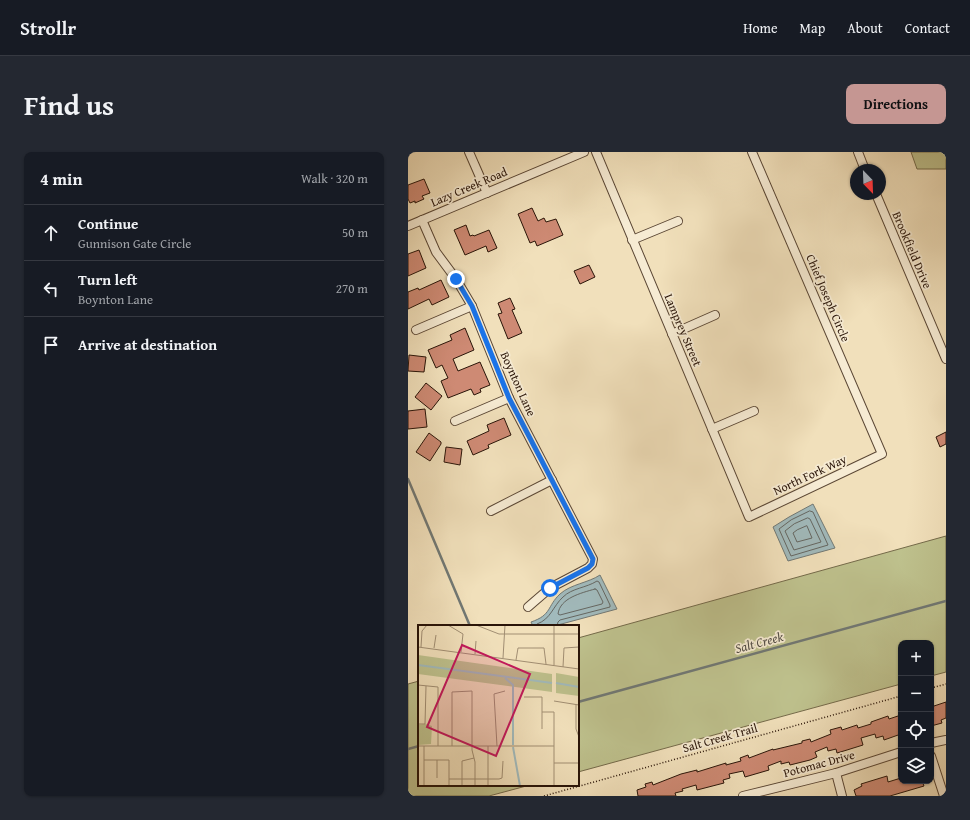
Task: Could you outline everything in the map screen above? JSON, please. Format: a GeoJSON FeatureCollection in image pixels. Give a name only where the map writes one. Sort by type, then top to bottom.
{"type":"FeatureCollection","features":[{"type":"Feature","properties":{"kind":"street"},"geometry":{"type":"LineString","coordinates":[[469,152],[486,193]]}},
{"type":"Feature","properties":{"kind":"street","name":"Lazy Creek Road"},"geometry":{"type":"LineString","coordinates":[[408,226],[584,152]]}},
{"type":"Feature","properties":{"kind":"street","name":"Lamprey Street"},"geometry":{"type":"LineString","coordinates":[[596,152],[749,517]]}},
{"type":"Feature","properties":{"kind":"street","name":"Chief Joseph Circle"},"geometry":{"type":"LineString","coordinates":[[752,152],[882,454]]}},
{"type":"Feature","properties":{"kind":"street"},"geometry":{"type":"LineString","coordinates":[[858,152],[863,164]]}},
{"type":"Feature","properties":{"kind":"street","name":"Brookfield Drive"},"geometry":{"type":"LineString","coordinates":[[879,200],[946,359]]}},
{"type":"Feature","properties":{"kind":"street","name":"Boynton Lane"},"geometry":{"type":"LineString","coordinates":[[422,220],[436,252],[456,279],[472,306],[509,398],[593,559],[592,564],[588,568],[550,588],[528,607]]}},
{"type":"Feature","properties":{"kind":"street"},"geometry":{"type":"LineString","coordinates":[[632,240],[678,221]]}},
{"type":"Feature","properties":{"kind":"street"},"geometry":{"type":"LineString","coordinates":[[416,330],[472,306]]}},
{"type":"Feature","properties":{"kind":"street"},"geometry":{"type":"LineString","coordinates":[[672,334],[715,315]]}},
{"type":"Feature","properties":{"kind":"street"},"geometry":{"type":"LineString","coordinates":[[455,421],[509,398]]}},
{"type":"Feature","properties":{"kind":"street"},"geometry":{"type":"LineString","coordinates":[[712,429],[754,411]]}},
{"type":"Feature","properties":{"kind":"street","name":"North Fork Way"},"geometry":{"type":"LineString","coordinates":[[749,517],[882,454]]}},
{"type":"Feature","properties":{"kind":"street"},"geometry":{"type":"LineString","coordinates":[[491,511],[552,480]]}},
{"type":"Feature","properties":{"kind":"street"},"geometry":{"type":"LineString","coordinates":[[934,743],[946,740]]}},
{"type":"Feature","properties":{"kind":"street","name":"Potomac Drive"},"geometry":{"type":"LineString","coordinates":[[743,796],[836,772],[898,753]]}},
{"type":"Feature","properties":{"kind":"street"},"geometry":{"type":"LineString","coordinates":[[934,765],[944,796]]}},
{"type":"Feature","properties":{"kind":"street"},"geometry":{"type":"LineString","coordinates":[[836,772],[842,796]]}},
{"type":"Feature","properties":{"kind":"path"},"geometry":{"type":"LineString","coordinates":[[934,687],[946,684]]}},
{"type":"Feature","properties":{"kind":"path","name":"Salt Creek Trail"},"geometry":{"type":"LineString","coordinates":[[544,796],[898,697]]}},
{"type":"Feature","properties":{"kind":"green space"},"geometry":{"type":"Polygon","coordinates":[[[911,152],[946,152],[946,169],[917,169],[911,152]]]}},
{"type":"Feature","properties":{"kind":"green space"},"geometry":{"type":"Polygon","coordinates":[[[946,536],[946,672],[934,675],[934,640],[898,640],[898,685],[579,772],[579,638],[946,536]]]}},
{"type":"Feature","properties":{"kind":"green space"},"geometry":{"type":"Polygon","coordinates":[[[418,681],[418,786],[526,786],[489,796],[408,796],[408,684],[418,681]]]}},
{"type":"Feature","properties":{"kind":"water"},"geometry":{"type":"Polygon","coordinates":[[[813,504],[835,548],[788,561],[773,527],[813,504]]]}},
{"type":"Feature","properties":{"kind":"water"},"geometry":{"type":"Polygon","coordinates":[[[600,575],[617,609],[558,625],[532,625],[531,622],[543,616],[560,594],[574,586],[600,575]]]}},
{"type":"Feature","properties":{"kind":"building"},"geometry":{"type":"Polygon","coordinates":[[[424,179],[430,193],[422,196],[424,199],[415,203],[415,201],[410,203],[408,199],[408,185],[424,179]]]}},
{"type":"Feature","properties":{"kind":"building"},"geometry":{"type":"Polygon","coordinates":[[[532,208],[538,221],[544,218],[546,222],[556,219],[563,235],[537,246],[535,241],[530,243],[518,214],[532,208]]]}},
{"type":"Feature","properties":{"kind":"building"},"geometry":{"type":"Polygon","coordinates":[[[466,225],[470,236],[474,236],[489,230],[497,248],[488,252],[486,246],[465,255],[454,230],[466,225]]]}},
{"type":"Feature","properties":{"kind":"building"},"geometry":{"type":"Polygon","coordinates":[[[419,250],[426,268],[408,276],[408,254],[419,250]]]}},
{"type":"Feature","properties":{"kind":"building"},"geometry":{"type":"Polygon","coordinates":[[[589,265],[595,277],[580,284],[574,271],[589,265]]]}},
{"type":"Feature","properties":{"kind":"building"},"geometry":{"type":"Polygon","coordinates":[[[441,280],[449,297],[432,305],[429,299],[408,309],[408,292],[418,288],[419,290],[441,280]]]}},
{"type":"Feature","properties":{"kind":"building"},"geometry":{"type":"Polygon","coordinates":[[[510,298],[515,309],[512,310],[522,333],[508,339],[498,314],[502,313],[498,303],[510,298]]]}},
{"type":"Feature","properties":{"kind":"building"},"geometry":{"type":"Polygon","coordinates":[[[465,328],[474,350],[453,359],[458,371],[480,362],[490,385],[480,389],[481,392],[474,395],[471,389],[448,398],[441,381],[448,378],[442,365],[436,368],[428,350],[452,340],[450,335],[465,328]]]}},
{"type":"Feature","properties":{"kind":"building"},"geometry":{"type":"Polygon","coordinates":[[[409,355],[426,357],[424,372],[408,371],[409,355]]]}},
{"type":"Feature","properties":{"kind":"building"},"geometry":{"type":"Polygon","coordinates":[[[426,383],[442,396],[431,410],[415,397],[426,383]]]}},
{"type":"Feature","properties":{"kind":"building"},"geometry":{"type":"Polygon","coordinates":[[[425,409],[427,427],[408,429],[408,411],[425,409]]]}},
{"type":"Feature","properties":{"kind":"building"},"geometry":{"type":"Polygon","coordinates":[[[504,418],[511,435],[488,445],[489,448],[473,455],[467,441],[489,431],[487,425],[504,418]]]}},
{"type":"Feature","properties":{"kind":"building"},"geometry":{"type":"Polygon","coordinates":[[[946,432],[946,444],[940,447],[936,437],[946,432]]]}},
{"type":"Feature","properties":{"kind":"building"},"geometry":{"type":"Polygon","coordinates":[[[429,433],[441,442],[430,461],[416,452],[429,433]]]}},
{"type":"Feature","properties":{"kind":"building"},"geometry":{"type":"Polygon","coordinates":[[[446,447],[462,449],[460,465],[444,462],[446,447]]]}},
{"type":"Feature","properties":{"kind":"building"},"geometry":{"type":"Polygon","coordinates":[[[946,702],[946,718],[941,720],[942,723],[934,725],[934,712],[934,706],[946,702]]]}},
{"type":"Feature","properties":{"kind":"building"},"geometry":{"type":"Polygon","coordinates":[[[888,716],[889,719],[898,716],[898,735],[884,740],[883,736],[876,738],[875,734],[861,738],[863,745],[847,750],[837,753],[836,749],[828,751],[827,747],[815,752],[817,757],[810,760],[790,765],[789,762],[781,764],[781,761],[768,766],[769,770],[745,777],[743,771],[729,774],[730,778],[723,780],[724,783],[697,790],[696,785],[682,789],[683,791],[675,793],[676,796],[638,796],[637,790],[646,787],[645,784],[652,782],[653,785],[681,774],[697,770],[697,772],[726,763],[726,765],[741,761],[740,758],[748,755],[749,758],[773,749],[802,743],[802,741],[810,739],[811,742],[831,734],[830,730],[841,727],[842,730],[857,725],[858,728],[888,716]]]}},
{"type":"Feature","properties":{"kind":"building"},"geometry":{"type":"Polygon","coordinates":[[[887,776],[888,782],[898,779],[898,784],[923,784],[924,786],[890,796],[856,796],[854,790],[862,786],[861,784],[887,776]]]}},
{"type":"Feature","properties":{"kind":"waterway"},"geometry":{"type":"LineString","coordinates":[[408,479],[470,625]]}},
{"type":"Feature","properties":{"kind":"waterway","name":"Salt Creek"},"geometry":{"type":"LineString","coordinates":[[579,702],[946,601]]}},
{"type":"Feature","properties":{"kind":"waterway","name":"Salt Creek"},"geometry":{"type":"LineString","coordinates":[[408,749],[418,746]]}},
{"type":"Feature","properties":{"kind":"route"},"geometry":{"type":"LineString","coordinates":[[456,279],[472,306],[509,398],[593,559],[592,564],[588,568],[550,588]]}}]}
